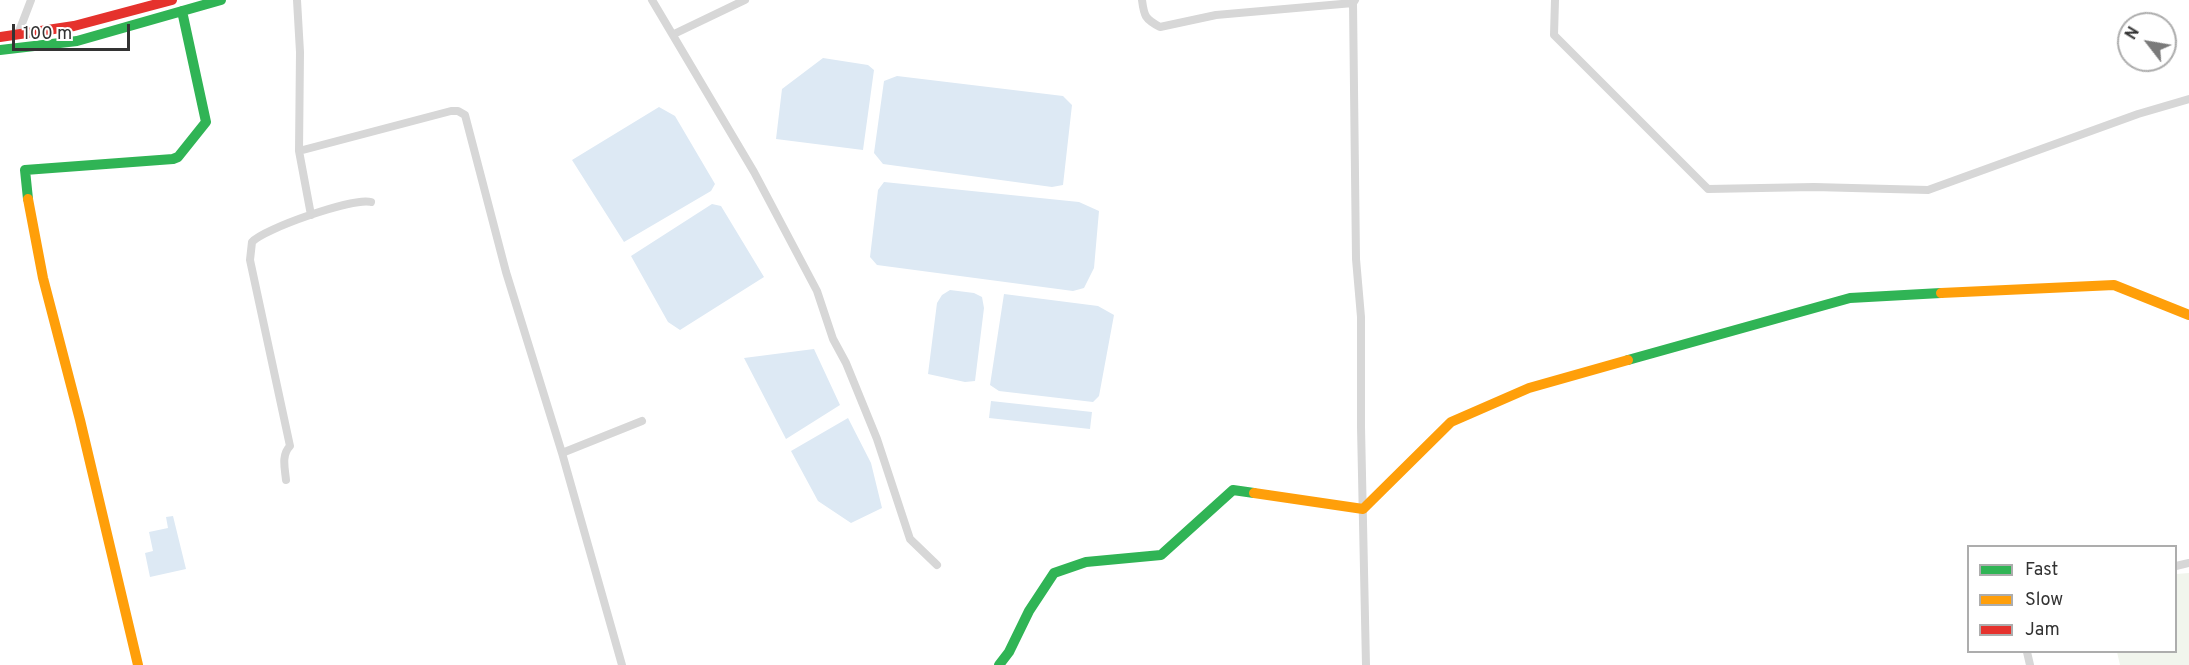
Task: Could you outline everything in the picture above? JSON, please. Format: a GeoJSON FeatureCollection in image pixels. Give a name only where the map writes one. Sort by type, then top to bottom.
{"type":"FeatureCollection","features":[{"type":"Feature","properties":{"kind":"street"},"geometry":{"type":"LineString","coordinates":[[18,34],[31,0]]}},
{"type":"Feature","properties":{"kind":"street"},"geometry":{"type":"LineString","coordinates":[[0,37],[74,26],[172,0]]}},
{"type":"Feature","properties":{"kind":"street"},"geometry":{"type":"LineString","coordinates":[[0,50],[77,41],[221,0]]}},
{"type":"Feature","properties":{"kind":"street"},"geometry":{"type":"LineString","coordinates":[[297,0],[300,63],[299,151],[311,215]]}},
{"type":"Feature","properties":{"kind":"street"},"geometry":{"type":"LineString","coordinates":[[652,0],[754,172],[818,291],[833,339],[846,363],[873,429],[910,539],[937,566]]}},
{"type":"Feature","properties":{"kind":"street"},"geometry":{"type":"LineString","coordinates":[[674,34],[745,0]]}},
{"type":"Feature","properties":{"kind":"street"},"geometry":{"type":"LineString","coordinates":[[1142,0],[1144,14],[1151,23],[1160,27],[1216,15],[1354,2],[1356,259],[1361,316],[1366,665]]}},
{"type":"Feature","properties":{"kind":"street"},"geometry":{"type":"LineString","coordinates":[[1555,0],[1554,35],[1708,189],[1814,187],[1928,190],[2120,121],[2189,99]]}},
{"type":"Feature","properties":{"kind":"street"},"geometry":{"type":"LineString","coordinates":[[138,665],[71,384],[49,302],[27,191],[26,170],[172,159],[178,156],[206,122],[183,11]]}},
{"type":"Feature","properties":{"kind":"street"},"geometry":{"type":"LineString","coordinates":[[299,151],[451,111],[458,111],[465,115],[506,272],[562,453],[622,665]]}},
{"type":"Feature","properties":{"kind":"street"},"geometry":{"type":"LineString","coordinates":[[286,480],[284,458],[290,446],[250,260],[252,243],[263,233],[311,215],[359,201],[371,202]]}},
{"type":"Feature","properties":{"kind":"street"},"geometry":{"type":"LineString","coordinates":[[1363,509],[1451,422],[1520,392],[1850,298],[2114,285],[2189,315]]}},
{"type":"Feature","properties":{"kind":"street"},"geometry":{"type":"LineString","coordinates":[[562,453],[642,421]]}},
{"type":"Feature","properties":{"kind":"street"},"geometry":{"type":"LineString","coordinates":[[999,665],[1009,652],[1029,611],[1054,573],[1086,562],[1161,555],[1233,490],[1363,509]]}},
{"type":"Feature","properties":{"kind":"shaded area"},"geometry":{"type":"Polygon","coordinates":[[[823,58],[868,65],[874,70],[863,150],[776,139],[782,89],[823,58]]]}},
{"type":"Feature","properties":{"kind":"shaded area"},"geometry":{"type":"Polygon","coordinates":[[[897,76],[1063,96],[1072,105],[1063,185],[1052,187],[883,164],[874,153],[884,81],[897,76]]]}},
{"type":"Feature","properties":{"kind":"shaded area"},"geometry":{"type":"Polygon","coordinates":[[[659,107],[675,116],[715,184],[711,191],[624,242],[572,160],[659,107]]]}},
{"type":"Feature","properties":{"kind":"shaded area"},"geometry":{"type":"Polygon","coordinates":[[[884,182],[1079,202],[1099,211],[1094,268],[1084,288],[1073,291],[877,265],[870,257],[878,190],[884,182]]]}},
{"type":"Feature","properties":{"kind":"shaded area"},"geometry":{"type":"Polygon","coordinates":[[[712,204],[721,206],[764,277],[680,330],[668,322],[631,256],[712,204]]]}},
{"type":"Feature","properties":{"kind":"shaded area"},"geometry":{"type":"Polygon","coordinates":[[[950,290],[974,293],[982,297],[984,308],[975,381],[965,382],[928,374],[937,303],[942,295],[950,290]]]}},
{"type":"Feature","properties":{"kind":"shaded area"},"geometry":{"type":"Polygon","coordinates":[[[1004,294],[1098,306],[1114,315],[1099,396],[1093,402],[999,391],[990,385],[1004,294]]]}},
{"type":"Feature","properties":{"kind":"shaded area"},"geometry":{"type":"Polygon","coordinates":[[[814,349],[840,405],[786,439],[744,358],[814,349]]]}},
{"type":"Feature","properties":{"kind":"shaded area"},"geometry":{"type":"Polygon","coordinates":[[[991,401],[1092,412],[1090,429],[989,418],[991,401]]]}},
{"type":"Feature","properties":{"kind":"shaded area"},"geometry":{"type":"Polygon","coordinates":[[[848,418],[871,463],[882,508],[851,523],[818,501],[791,451],[848,418]]]}},
{"type":"Feature","properties":{"kind":"shaded area"},"geometry":{"type":"Polygon","coordinates":[[[173,516],[186,569],[150,577],[145,553],[153,551],[149,532],[168,528],[166,517],[173,516]]]}},
{"type":"Feature","properties":{"kind":"shaded area"},"geometry":{"type":"Polygon","coordinates":[[[2189,573],[2189,665],[2120,665],[2117,653],[2177,653],[2177,574],[2189,573]]]}},
{"type":"Feature","properties":{"kind":"traffic: fast"},"geometry":{"type":"LineString","coordinates":[[0,50],[77,41],[221,0]]}},
{"type":"Feature","properties":{"kind":"traffic: fast"},"geometry":{"type":"LineString","coordinates":[[28,199],[25,170],[178,157],[206,122],[182,11]]}},
{"type":"Feature","properties":{"kind":"traffic: fast"},"geometry":{"type":"LineString","coordinates":[[1628,360],[1850,298],[1941,293]]}},
{"type":"Feature","properties":{"kind":"traffic: fast"},"geometry":{"type":"LineString","coordinates":[[999,665],[1009,652],[1029,611],[1054,573],[1086,562],[1161,555],[1233,490],[1254,493]]}},
{"type":"Feature","properties":{"kind":"traffic: slow"},"geometry":{"type":"LineString","coordinates":[[28,199],[43,278],[80,420],[138,665]]}},
{"type":"Feature","properties":{"kind":"traffic: slow"},"geometry":{"type":"LineString","coordinates":[[1941,293],[2114,285],[2189,315]]}},
{"type":"Feature","properties":{"kind":"traffic: slow"},"geometry":{"type":"LineString","coordinates":[[1254,493],[1363,509],[1451,422],[1529,388],[1628,360]]}},
{"type":"Feature","properties":{"kind":"traffic: jam"},"geometry":{"type":"LineString","coordinates":[[0,37],[74,26],[172,0]]}}]}
